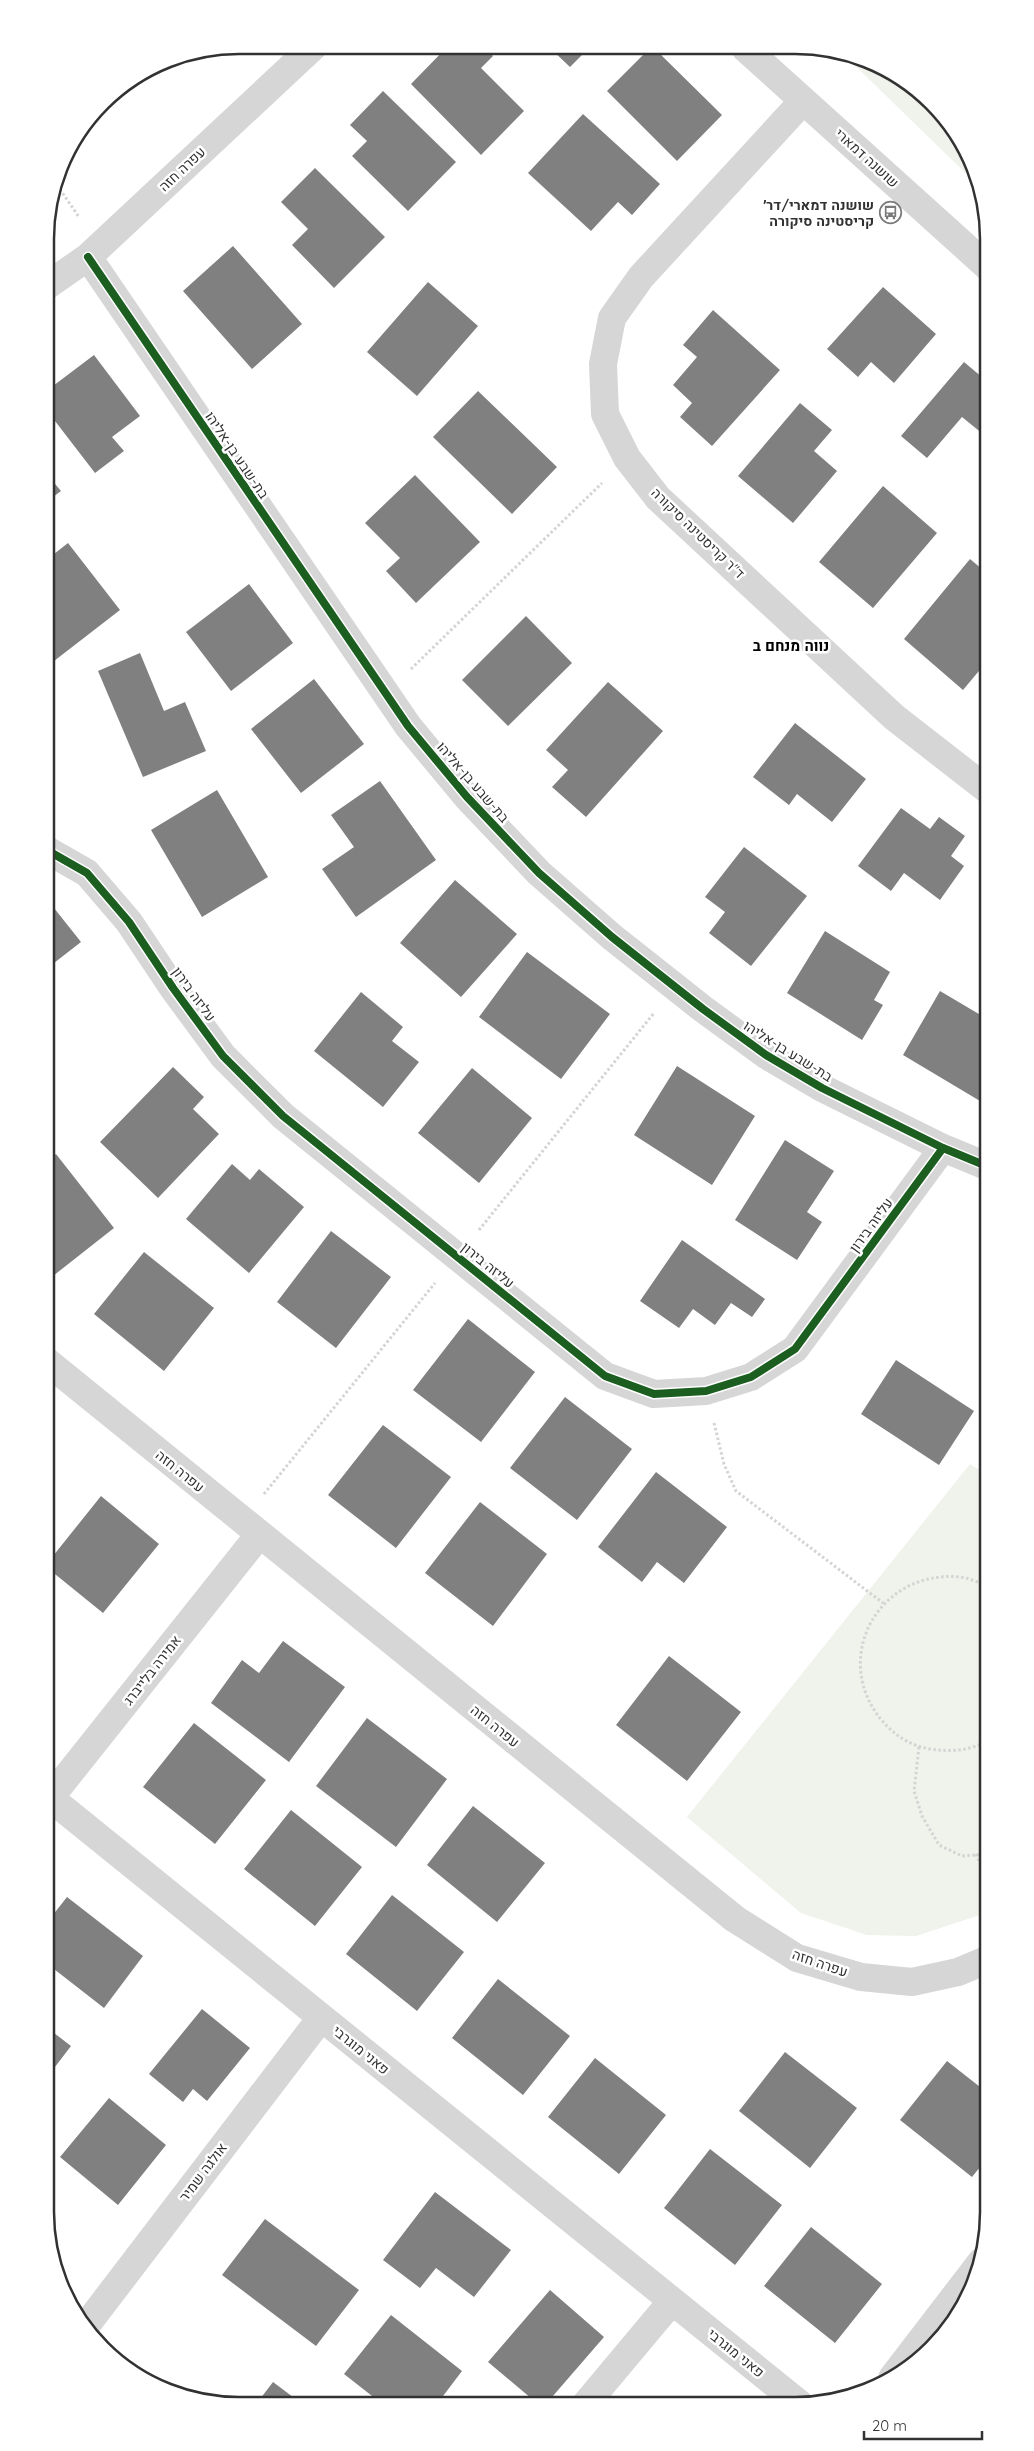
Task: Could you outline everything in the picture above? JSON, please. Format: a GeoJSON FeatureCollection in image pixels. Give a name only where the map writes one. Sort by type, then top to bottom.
{"type":"FeatureCollection","features":[{"type":"Feature","properties":{"kind":"street","name":"עפרה חזה"},"geometry":{"type":"LineString","coordinates":[[54,281],[88,257],[306,54]]}},
{"type":"Feature","properties":{"kind":"street","name":"שושנה דמארי"},"geometry":{"type":"LineString","coordinates":[[752,54],[980,260]]}},
{"type":"Feature","properties":{"kind":"street","name":"ד\"ר קריסטינה סיקורה"},"geometry":{"type":"LineString","coordinates":[[803,101],[641,277],[612,318],[603,364],[605,414],[627,458],[658,498],[894,717],[980,785]]}},
{"type":"Feature","properties":{"kind":"street","name":"בת-שבע בן-אליהו"},"geometry":{"type":"LineString","coordinates":[[88,257],[408,726],[466,798],[539,873],[612,937],[703,1010],[766,1056],[822,1088],[943,1148],[980,1163]]}},
{"type":"Feature","properties":{"kind":"street","name":"עליזה בירון"},"geometry":{"type":"LineString","coordinates":[[54,855],[87,873],[129,922],[173,988],[223,1056],[283,1116],[605,1376],[654,1394],[706,1391],[751,1377],[795,1349],[943,1148]]}},
{"type":"Feature","properties":{"kind":"street","name":"עפרה חזה"},"geometry":{"type":"LineString","coordinates":[[54,1367],[735,1919],[797,1958],[861,1977],[912,1982],[958,1972],[980,1962]]}},
{"type":"Feature","properties":{"kind":"street","name":"אמירה בלייברג"},"geometry":{"type":"LineString","coordinates":[[54,1793],[259,1535]]}},
{"type":"Feature","properties":{"kind":"street","name":"פאני מוגרבי"},"geometry":{"type":"LineString","coordinates":[[54,1806],[321,2018],[791,2397]]}},
{"type":"Feature","properties":{"kind":"street","name":"אולגה שמיר"},"geometry":{"type":"LineString","coordinates":[[89,2321],[321,2018]]}},
{"type":"Feature","properties":{"kind":"street"},"geometry":{"type":"LineString","coordinates":[[905,2361],[967,2280]]}},
{"type":"Feature","properties":{"kind":"street"},"geometry":{"type":"LineString","coordinates":[[592,2397],[672,2301]]}},
{"type":"Feature","properties":{"kind":"path"},"geometry":{"type":"LineString","coordinates":[[385,694],[627,458]]}},
{"type":"Feature","properties":{"kind":"path"},"geometry":{"type":"LineString","coordinates":[[706,1391],[724,1464],[736,1491],[884,1603]]}},
{"type":"Feature","properties":{"kind":"path"},"geometry":{"type":"LineString","coordinates":[[980,1583],[961,1577],[933,1576],[906,1586],[884,1603],[867,1627],[860,1656],[862,1685],[874,1712],[894,1734],[919,1747],[948,1752],[980,1745]]}},
{"type":"Feature","properties":{"kind":"path"},"geometry":{"type":"LineString","coordinates":[[919,1747],[914,1790],[922,1816],[939,1845],[962,1856],[980,1854]]}},
{"type":"Feature","properties":{"kind":"path"},"geometry":{"type":"LineString","coordinates":[[976,1854],[980,1863]]}},
{"type":"Feature","properties":{"kind":"shaded area"},"geometry":{"type":"Polygon","coordinates":[[[853,63],[877,73],[898,85],[926,108],[949,136],[969,176],[853,63]]]}},
{"type":"Feature","properties":{"kind":"shaded area"},"geometry":{"type":"Polygon","coordinates":[[[970,1464],[980,1470],[980,1915],[916,1936],[867,1935],[801,1913],[687,1817],[970,1464]]]}},
{"type":"Feature","properties":{"kind":"building"},"geometry":{"type":"Polygon","coordinates":[[[440,54],[491,54],[493,56],[481,68],[524,111],[481,155],[411,84],[440,54]]]}},
{"type":"Feature","properties":{"kind":"building"},"geometry":{"type":"Polygon","coordinates":[[[556,54],[583,54],[570,67],[556,54]]]}},
{"type":"Feature","properties":{"kind":"building"},"geometry":{"type":"Polygon","coordinates":[[[644,54],[660,54],[722,115],[677,161],[607,91],[644,54]]]}},
{"type":"Feature","properties":{"kind":"building"},"geometry":{"type":"Polygon","coordinates":[[[383,91],[456,162],[408,211],[352,156],[367,141],[350,125],[383,91]]]}},
{"type":"Feature","properties":{"kind":"building"},"geometry":{"type":"Polygon","coordinates":[[[583,114],[660,184],[632,215],[618,202],[591,231],[528,173],[583,114]]]}},
{"type":"Feature","properties":{"kind":"building"},"geometry":{"type":"Polygon","coordinates":[[[315,168],[385,237],[334,288],[292,245],[308,229],[281,202],[315,168]]]}},
{"type":"Feature","properties":{"kind":"building"},"geometry":{"type":"Polygon","coordinates":[[[233,246],[302,324],[252,369],[183,291],[233,246]]]}},
{"type":"Feature","properties":{"kind":"building"},"geometry":{"type":"Polygon","coordinates":[[[428,282],[478,326],[417,396],[367,352],[428,282]]]}},
{"type":"Feature","properties":{"kind":"building"},"geometry":{"type":"Polygon","coordinates":[[[883,287],[936,334],[894,383],[871,362],[858,377],[827,349],[883,287]]]}},
{"type":"Feature","properties":{"kind":"building"},"geometry":{"type":"Polygon","coordinates":[[[713,310],[780,370],[712,446],[680,417],[692,403],[673,385],[697,357],[683,345],[713,310]]]}},
{"type":"Feature","properties":{"kind":"building"},"geometry":{"type":"Polygon","coordinates":[[[94,355],[140,416],[112,437],[124,451],[95,473],[54,420],[54,385],[94,355]]]}},
{"type":"Feature","properties":{"kind":"building"},"geometry":{"type":"Polygon","coordinates":[[[964,362],[980,375],[980,432],[962,417],[927,458],[901,436],[964,362]]]}},
{"type":"Feature","properties":{"kind":"building"},"geometry":{"type":"Polygon","coordinates":[[[478,391],[557,467],[512,514],[433,437],[478,391]]]}},
{"type":"Feature","properties":{"kind":"building"},"geometry":{"type":"Polygon","coordinates":[[[800,403],[832,430],[814,451],[837,471],[793,523],[738,476],[800,403]]]}},
{"type":"Feature","properties":{"kind":"building"},"geometry":{"type":"Polygon","coordinates":[[[415,475],[480,542],[416,603],[386,571],[400,558],[365,523],[415,475]]]}},
{"type":"Feature","properties":{"kind":"building"},"geometry":{"type":"Polygon","coordinates":[[[54,483],[61,491],[54,496],[54,483]]]}},
{"type":"Feature","properties":{"kind":"building"},"geometry":{"type":"Polygon","coordinates":[[[883,486],[937,533],[873,608],[819,562],[883,486]]]}},
{"type":"Feature","properties":{"kind":"building"},"geometry":{"type":"Polygon","coordinates":[[[68,543],[120,610],[54,661],[54,554],[68,543]]]}},
{"type":"Feature","properties":{"kind":"building"},"geometry":{"type":"Polygon","coordinates":[[[970,559],[980,567],[980,670],[963,690],[904,639],[970,559]]]}},
{"type":"Feature","properties":{"kind":"building"},"geometry":{"type":"Polygon","coordinates":[[[249,584],[293,643],[231,691],[186,632],[249,584]]]}},
{"type":"Feature","properties":{"kind":"building"},"geometry":{"type":"Polygon","coordinates":[[[526,616],[572,663],[508,726],[462,680],[526,616]]]}},
{"type":"Feature","properties":{"kind":"building"},"geometry":{"type":"Polygon","coordinates":[[[140,653],[164,711],[185,702],[206,751],[143,777],[98,671],[140,653]]]}},
{"type":"Feature","properties":{"kind":"building"},"geometry":{"type":"Polygon","coordinates":[[[314,679],[364,744],[301,793],[251,729],[314,679]]]}},
{"type":"Feature","properties":{"kind":"building"},"geometry":{"type":"Polygon","coordinates":[[[608,682],[663,731],[586,817],[552,787],[568,770],[546,750],[608,682]]]}},
{"type":"Feature","properties":{"kind":"building"},"geometry":{"type":"Polygon","coordinates":[[[795,723],[866,779],[832,822],[797,794],[789,805],[753,777],[795,723]]]}},
{"type":"Feature","properties":{"kind":"building"},"geometry":{"type":"Polygon","coordinates":[[[380,781],[436,860],[356,917],[322,869],[354,847],[331,815],[380,781]]]}},
{"type":"Feature","properties":{"kind":"building"},"geometry":{"type":"Polygon","coordinates":[[[217,790],[268,877],[202,917],[151,830],[217,790]]]}},
{"type":"Feature","properties":{"kind":"building"},"geometry":{"type":"Polygon","coordinates":[[[901,808],[930,829],[939,817],[965,836],[951,856],[964,866],[940,900],[904,873],[891,891],[858,866],[901,808]]]}},
{"type":"Feature","properties":{"kind":"building"},"geometry":{"type":"Polygon","coordinates":[[[744,847],[807,896],[751,966],[709,933],[725,912],[705,897],[744,847]]]}},
{"type":"Feature","properties":{"kind":"building"},"geometry":{"type":"Polygon","coordinates":[[[455,880],[517,934],[461,997],[400,943],[455,880]]]}},
{"type":"Feature","properties":{"kind":"building"},"geometry":{"type":"Polygon","coordinates":[[[54,908],[81,942],[54,963],[54,908]]]}},
{"type":"Feature","properties":{"kind":"building"},"geometry":{"type":"Polygon","coordinates":[[[825,931],[890,972],[874,1000],[883,1005],[862,1040],[787,993],[825,931]]]}},
{"type":"Feature","properties":{"kind":"building"},"geometry":{"type":"Polygon","coordinates":[[[527,952],[610,1014],[561,1079],[479,1017],[527,952]]]}},
{"type":"Feature","properties":{"kind":"building"},"geometry":{"type":"Polygon","coordinates":[[[940,991],[980,1015],[980,1101],[903,1055],[940,991]]]}},
{"type":"Feature","properties":{"kind":"building"},"geometry":{"type":"Polygon","coordinates":[[[361,992],[403,1027],[392,1041],[419,1062],[383,1107],[314,1051],[361,992]]]}},
{"type":"Feature","properties":{"kind":"building"},"geometry":{"type":"Polygon","coordinates":[[[677,1066],[755,1116],[712,1185],[634,1135],[677,1066]]]}},
{"type":"Feature","properties":{"kind":"building"},"geometry":{"type":"Polygon","coordinates":[[[173,1067],[204,1097],[193,1109],[219,1134],[158,1198],[100,1142],[173,1067]]]}},
{"type":"Feature","properties":{"kind":"building"},"geometry":{"type":"Polygon","coordinates":[[[472,1068],[532,1118],[479,1183],[418,1133],[472,1068]]]}},
{"type":"Feature","properties":{"kind":"building"},"geometry":{"type":"Polygon","coordinates":[[[785,1140],[834,1171],[807,1212],[822,1222],[797,1260],[735,1220],[785,1140]]]}},
{"type":"Feature","properties":{"kind":"building"},"geometry":{"type":"Polygon","coordinates":[[[56,1154],[114,1228],[54,1275],[54,1156],[56,1154]]]}},
{"type":"Feature","properties":{"kind":"building"},"geometry":{"type":"Polygon","coordinates":[[[232,1164],[250,1180],[259,1169],[304,1207],[249,1273],[186,1219],[232,1164]]]}},
{"type":"Feature","properties":{"kind":"building"},"geometry":{"type":"Polygon","coordinates":[[[331,1231],[391,1277],[336,1348],[277,1302],[331,1231]]]}},
{"type":"Feature","properties":{"kind":"building"},"geometry":{"type":"Polygon","coordinates":[[[682,1240],[765,1299],[752,1317],[731,1303],[715,1325],[693,1309],[679,1328],[640,1301],[682,1240]]]}},
{"type":"Feature","properties":{"kind":"building"},"geometry":{"type":"Polygon","coordinates":[[[144,1252],[214,1308],[164,1371],[94,1314],[144,1252]]]}},
{"type":"Feature","properties":{"kind":"building"},"geometry":{"type":"Polygon","coordinates":[[[468,1319],[535,1372],[481,1442],[413,1390],[468,1319]]]}},
{"type":"Feature","properties":{"kind":"building"},"geometry":{"type":"Polygon","coordinates":[[[896,1360],[974,1411],[939,1465],[861,1414],[896,1360]]]}},
{"type":"Feature","properties":{"kind":"building"},"geometry":{"type":"Polygon","coordinates":[[[565,1397],[632,1449],[577,1520],[510,1468],[565,1397]]]}},
{"type":"Feature","properties":{"kind":"building"},"geometry":{"type":"Polygon","coordinates":[[[383,1425],[451,1477],[396,1548],[328,1495],[383,1425]]]}},
{"type":"Feature","properties":{"kind":"building"},"geometry":{"type":"Polygon","coordinates":[[[656,1472],[727,1527],[684,1583],[657,1562],[642,1582],[598,1547],[656,1472]]]}},
{"type":"Feature","properties":{"kind":"building"},"geometry":{"type":"Polygon","coordinates":[[[101,1496],[159,1544],[103,1613],[54,1573],[54,1555],[101,1496]]]}},
{"type":"Feature","properties":{"kind":"building"},"geometry":{"type":"Polygon","coordinates":[[[480,1502],[547,1554],[493,1626],[425,1573],[480,1502]]]}},
{"type":"Feature","properties":{"kind":"building"},"geometry":{"type":"Polygon","coordinates":[[[283,1641],[345,1687],[289,1762],[211,1703],[242,1660],[259,1673],[283,1641]]]}},
{"type":"Feature","properties":{"kind":"building"},"geometry":{"type":"Polygon","coordinates":[[[669,1656],[741,1712],[687,1781],[616,1725],[669,1656]]]}},
{"type":"Feature","properties":{"kind":"building"},"geometry":{"type":"Polygon","coordinates":[[[367,1718],[447,1779],[396,1847],[316,1786],[367,1718]]]}},
{"type":"Feature","properties":{"kind":"building"},"geometry":{"type":"Polygon","coordinates":[[[194,1723],[266,1780],[215,1844],[143,1787],[194,1723]]]}},
{"type":"Feature","properties":{"kind":"building"},"geometry":{"type":"Polygon","coordinates":[[[473,1806],[545,1863],[497,1922],[427,1865],[473,1806]]]}},
{"type":"Feature","properties":{"kind":"building"},"geometry":{"type":"Polygon","coordinates":[[[291,1810],[362,1867],[315,1926],[244,1869],[291,1810]]]}},
{"type":"Feature","properties":{"kind":"building"},"geometry":{"type":"Polygon","coordinates":[[[392,1895],[464,1952],[417,2011],[346,1954],[392,1895]]]}},
{"type":"Feature","properties":{"kind":"building"},"geometry":{"type":"Polygon","coordinates":[[[67,1897],[143,1956],[104,2008],[54,1969],[54,1914],[67,1897]]]}},
{"type":"Feature","properties":{"kind":"building"},"geometry":{"type":"Polygon","coordinates":[[[498,1979],[570,2036],[523,2095],[452,2038],[498,1979]]]}},
{"type":"Feature","properties":{"kind":"building"},"geometry":{"type":"Polygon","coordinates":[[[202,2009],[250,2048],[207,2101],[193,2089],[183,2102],[149,2074],[202,2009]]]}},
{"type":"Feature","properties":{"kind":"building"},"geometry":{"type":"Polygon","coordinates":[[[54,2033],[71,2046],[54,2068],[54,2033]]]}},
{"type":"Feature","properties":{"kind":"building"},"geometry":{"type":"Polygon","coordinates":[[[785,2052],[857,2108],[810,2168],[739,2111],[785,2052]]]}},
{"type":"Feature","properties":{"kind":"building"},"geometry":{"type":"Polygon","coordinates":[[[595,2058],[666,2115],[619,2174],[548,2117],[595,2058]]]}},
{"type":"Feature","properties":{"kind":"building"},"geometry":{"type":"Polygon","coordinates":[[[947,2061],[980,2087],[980,2167],[972,2177],[900,2120],[947,2061]]]}},
{"type":"Feature","properties":{"kind":"building"},"geometry":{"type":"Polygon","coordinates":[[[109,2098],[166,2145],[118,2205],[60,2157],[109,2098]]]}},
{"type":"Feature","properties":{"kind":"building"},"geometry":{"type":"Polygon","coordinates":[[[710,2149],[782,2205],[735,2265],[664,2208],[710,2149]]]}},
{"type":"Feature","properties":{"kind":"building"},"geometry":{"type":"Polygon","coordinates":[[[435,2192],[511,2250],[474,2297],[436,2268],[420,2288],[383,2260],[435,2192]]]}},
{"type":"Feature","properties":{"kind":"building"},"geometry":{"type":"Polygon","coordinates":[[[265,2219],[359,2290],[316,2346],[222,2275],[265,2219]]]}},
{"type":"Feature","properties":{"kind":"building"},"geometry":{"type":"Polygon","coordinates":[[[811,2227],[882,2284],[835,2343],[764,2286],[811,2227]]]}},
{"type":"Feature","properties":{"kind":"building"},"geometry":{"type":"Polygon","coordinates":[[[550,2290],[604,2337],[552,2397],[530,2397],[488,2362],[550,2290]]]}},
{"type":"Feature","properties":{"kind":"building"},"geometry":{"type":"Polygon","coordinates":[[[391,2315],[462,2371],[442,2397],[373,2397],[344,2374],[391,2315]]]}},
{"type":"Feature","properties":{"kind":"building"},"geometry":{"type":"Polygon","coordinates":[[[273,2382],[293,2397],[262,2397],[273,2382]]]}},
{"type":"Feature","properties":{"kind":"cycle path"},"geometry":{"type":"LineString","coordinates":[[88,257],[408,726],[467,797],[539,873],[612,937],[703,1009],[766,1055],[822,1088],[943,1148],[980,1163]]}},
{"type":"Feature","properties":{"kind":"cycle path"},"geometry":{"type":"LineString","coordinates":[[54,854],[87,873],[129,922],[173,988],[223,1056],[283,1116],[605,1376],[654,1394],[706,1391],[751,1377],[795,1349],[943,1148]]}},
{"type":"Feature","properties":{"kind":"place","name":"שושנה דמארי/דר׳ קריסטינה סיקורה"},"geometry":{"type":"Point","coordinates":[890,213]}},
{"type":"Feature","properties":{"kind":"district","name":"נווה מנחם ב"},"geometry":{"type":"Point","coordinates":[791,646]}}]}
